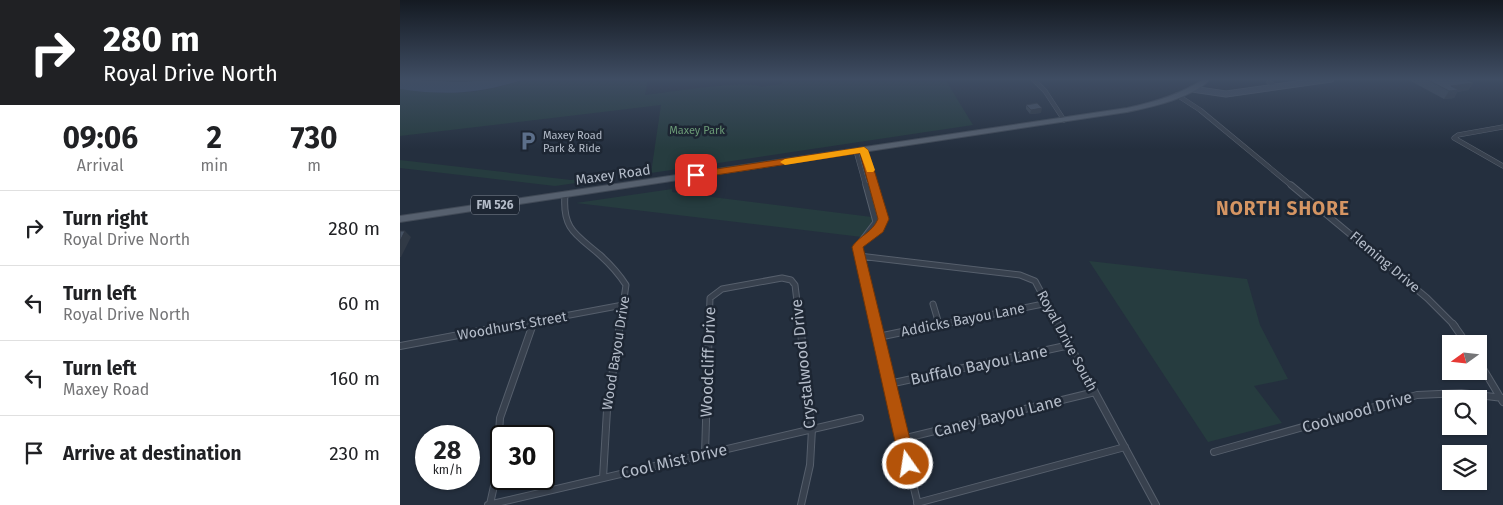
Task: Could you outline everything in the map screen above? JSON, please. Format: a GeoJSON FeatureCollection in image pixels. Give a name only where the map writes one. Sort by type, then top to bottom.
{"type":"FeatureCollection","features":[{"type":"Feature","properties":{"kind":"main road","name":"Maxey Road"},"geometry":{"type":"LineString","coordinates":[[400,218],[1064,120],[1125,110],[1150,103]]}},
{"type":"Feature","properties":{"kind":"street"},"geometry":{"type":"LineString","coordinates":[[1053,103],[1064,120]]}},
{"type":"Feature","properties":{"kind":"street","name":"Fleming Drive"},"geometry":{"type":"LineString","coordinates":[[1188,103],[1200,110],[1427,298],[1462,335]]}},
{"type":"Feature","properties":{"kind":"street"},"geometry":{"type":"LineString","coordinates":[[1503,127],[1458,135],[1454,138],[1503,166]]}},
{"type":"Feature","properties":{"kind":"street"},"geometry":{"type":"LineString","coordinates":[[860,151],[873,181],[883,219],[879,229],[870,238],[863,240]]}},
{"type":"Feature","properties":{"kind":"street"},"geometry":{"type":"LineString","coordinates":[[860,151],[865,182],[876,222],[857,247],[918,504],[1125,448]]}},
{"type":"Feature","properties":{"kind":"street"},"geometry":{"type":"LineString","coordinates":[[865,182],[873,181]]}},
{"type":"Feature","properties":{"kind":"street","name":"Wood Bayou Drive"},"geometry":{"type":"LineString","coordinates":[[565,194],[563,208],[566,224],[572,233],[615,268],[626,285],[607,410],[603,478]]}},
{"type":"Feature","properties":{"kind":"street","name":"Royal Drive South"},"geometry":{"type":"LineString","coordinates":[[859,256],[1020,275],[1035,281],[1156,505]]}},
{"type":"Feature","properties":{"kind":"street","name":"Crystalwood Drive"},"geometry":{"type":"LineString","coordinates":[[736,286],[782,278],[791,280],[795,285],[812,429],[810,465],[801,505]]}},
{"type":"Feature","properties":{"kind":"street","name":"Woodcliff Drive"},"geometry":{"type":"LineString","coordinates":[[705,454],[710,298],[722,289],[736,286]]}},
{"type":"Feature","properties":{"kind":"street","name":"Addicks Bayou Lane"},"geometry":{"type":"LineString","coordinates":[[878,337],[1048,303]]}},
{"type":"Feature","properties":{"kind":"street"},"geometry":{"type":"LineString","coordinates":[[933,304],[939,324]]}},
{"type":"Feature","properties":{"kind":"street","name":"Woodhurst Street"},"geometry":{"type":"LineString","coordinates":[[400,346],[623,305]]}},
{"type":"Feature","properties":{"kind":"street"},"geometry":{"type":"LineString","coordinates":[[489,505],[496,477],[500,418],[533,322]]}},
{"type":"Feature","properties":{"kind":"street","name":"Buffalo Bayou Lane"},"geometry":{"type":"LineString","coordinates":[[889,384],[1070,345]]}},
{"type":"Feature","properties":{"kind":"street"},"geometry":{"type":"LineString","coordinates":[[1488,376],[1502,399]]}},
{"type":"Feature","properties":{"kind":"street","name":"Caney Bayou Lane"},"geometry":{"type":"LineString","coordinates":[[902,439],[1095,392]]}},
{"type":"Feature","properties":{"kind":"street","name":"Coolwood Drive"},"geometry":{"type":"LineString","coordinates":[[1214,452],[1417,395],[1461,393],[1502,399]]}},
{"type":"Feature","properties":{"kind":"street","name":"Cool Mist Drive"},"geometry":{"type":"LineString","coordinates":[[489,505],[860,418]]}},
{"type":"Feature","properties":{"kind":"green space","name":"Maxey Park"},"geometry":{"type":"Polygon","coordinates":[[[400,103],[959,103],[973,125],[651,173],[661,105],[400,136],[400,103]]]}},
{"type":"Feature","properties":{"kind":"green space"},"geometry":{"type":"Polygon","coordinates":[[[400,160],[571,180],[591,177],[590,181],[555,186],[400,168],[400,160]]]}},
{"type":"Feature","properties":{"kind":"green space"},"geometry":{"type":"Polygon","coordinates":[[[672,189],[672,192],[872,217],[873,223],[862,237],[576,203],[672,189]]]}},
{"type":"Feature","properties":{"kind":"green space"},"geometry":{"type":"Polygon","coordinates":[[[1089,261],[1247,279],[1260,325],[1288,379],[1254,386],[1282,423],[1208,442],[1089,261]]]}},
{"type":"Feature","properties":{"kind":"building"},"geometry":{"type":"Polygon","coordinates":[[[1037,103],[1042,108],[1031,110],[1026,105],[1037,103]]]}},
{"type":"Feature","properties":{"kind":"building"},"geometry":{"type":"Polygon","coordinates":[[[400,231],[405,231],[400,241],[400,231]]]}},
{"type":"Feature","properties":{"kind":"slow traffic"},"geometry":{"type":"LineString","coordinates":[[785,162],[864,150],[870,170]]}},
{"type":"Feature","properties":{"kind":"place","name":"Maxey Road Park & Ride"},"geometry":{"type":"Point","coordinates":[528,141]}},
{"type":"Feature","properties":{"kind":"district","name":"NORTH SHORE"},"geometry":{"type":"Point","coordinates":[1283,208]}},
{"type":"Feature","properties":{"kind":"route"},"geometry":{"type":"LineString","coordinates":[[696,175],[864,150],[883,212],[883,219],[879,229],[870,238],[863,240],[857,247],[908,464]]}}]}
